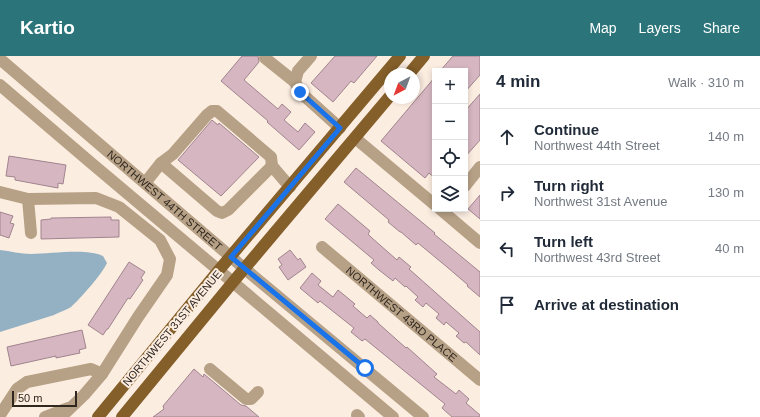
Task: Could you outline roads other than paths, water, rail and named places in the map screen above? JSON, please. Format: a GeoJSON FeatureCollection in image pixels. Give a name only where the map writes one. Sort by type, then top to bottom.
{"type":"FeatureCollection","features":[{"type":"Feature","properties":{"kind":"main road","name":"NORTHWEST 31ST AVENUE"},"geometry":{"type":"LineString","coordinates":[[98,417],[219,270],[400,56]]}},
{"type":"Feature","properties":{"kind":"main road"},"geometry":{"type":"LineString","coordinates":[[414,68],[424,56]]}},
{"type":"Feature","properties":{"kind":"main road","name":"NORTHWEST 31ST AVENUE"},"geometry":{"type":"LineString","coordinates":[[122,417],[233,282],[384,103]]}},
{"type":"Feature","properties":{"kind":"street"},"geometry":{"type":"LineString","coordinates":[[295,82],[298,71],[311,56]]}},
{"type":"Feature","properties":{"kind":"street"},"geometry":{"type":"LineString","coordinates":[[265,58],[295,82],[300,92],[340,128]]}},
{"type":"Feature","properties":{"kind":"street","name":"NORTHWEST 44TH STREET"},"geometry":{"type":"LineString","coordinates":[[0,59],[244,269],[423,417]]}},
{"type":"Feature","properties":{"kind":"street","name":"NORTHWEST 44TH STREET"},"geometry":{"type":"LineString","coordinates":[[0,84],[90,162],[393,417]]}},
{"type":"Feature","properties":{"kind":"street"},"geometry":{"type":"LineString","coordinates":[[145,183],[161,162],[173,154],[206,115],[212,111],[217,111],[271,157],[272,166],[290,186]]}},
{"type":"Feature","properties":{"kind":"street"},"geometry":{"type":"LineString","coordinates":[[354,138],[432,202]]}},
{"type":"Feature","properties":{"kind":"street"},"geometry":{"type":"LineString","coordinates":[[161,162],[217,211],[222,213],[228,210],[272,166]]}},
{"type":"Feature","properties":{"kind":"street"},"geometry":{"type":"LineString","coordinates":[[468,182],[480,167]]}},
{"type":"Feature","properties":{"kind":"street"},"geometry":{"type":"LineString","coordinates":[[0,192],[28,199],[96,198],[119,207],[160,240],[170,259],[167,275],[102,374],[84,395],[61,417]]}},
{"type":"Feature","properties":{"kind":"street"},"geometry":{"type":"LineString","coordinates":[[28,199],[31,233]]}},
{"type":"Feature","properties":{"kind":"street"},"geometry":{"type":"LineString","coordinates":[[444,212],[480,243]]}},
{"type":"Feature","properties":{"kind":"street","name":"NORTHWEST 43RD PLACE"},"geometry":{"type":"LineString","coordinates":[[322,247],[480,380]]}},
{"type":"Feature","properties":{"kind":"street"},"geometry":{"type":"LineString","coordinates":[[353,384],[365,368]]}},
{"type":"Feature","properties":{"kind":"street"},"geometry":{"type":"LineString","coordinates":[[0,415],[17,389],[28,382],[91,369],[102,374]]}},
{"type":"Feature","properties":{"kind":"street"},"geometry":{"type":"LineString","coordinates":[[210,369],[246,399],[251,399],[258,392]]}},
{"type":"Feature","properties":{"kind":"street"},"geometry":{"type":"LineString","coordinates":[[45,417],[72,407]]}},
{"type":"Feature","properties":{"kind":"water"},"geometry":{"type":"Polygon","coordinates":[[[0,250],[23,254],[87,252],[103,256],[107,263],[101,273],[71,307],[54,315],[0,332],[0,250]]]}}]}
